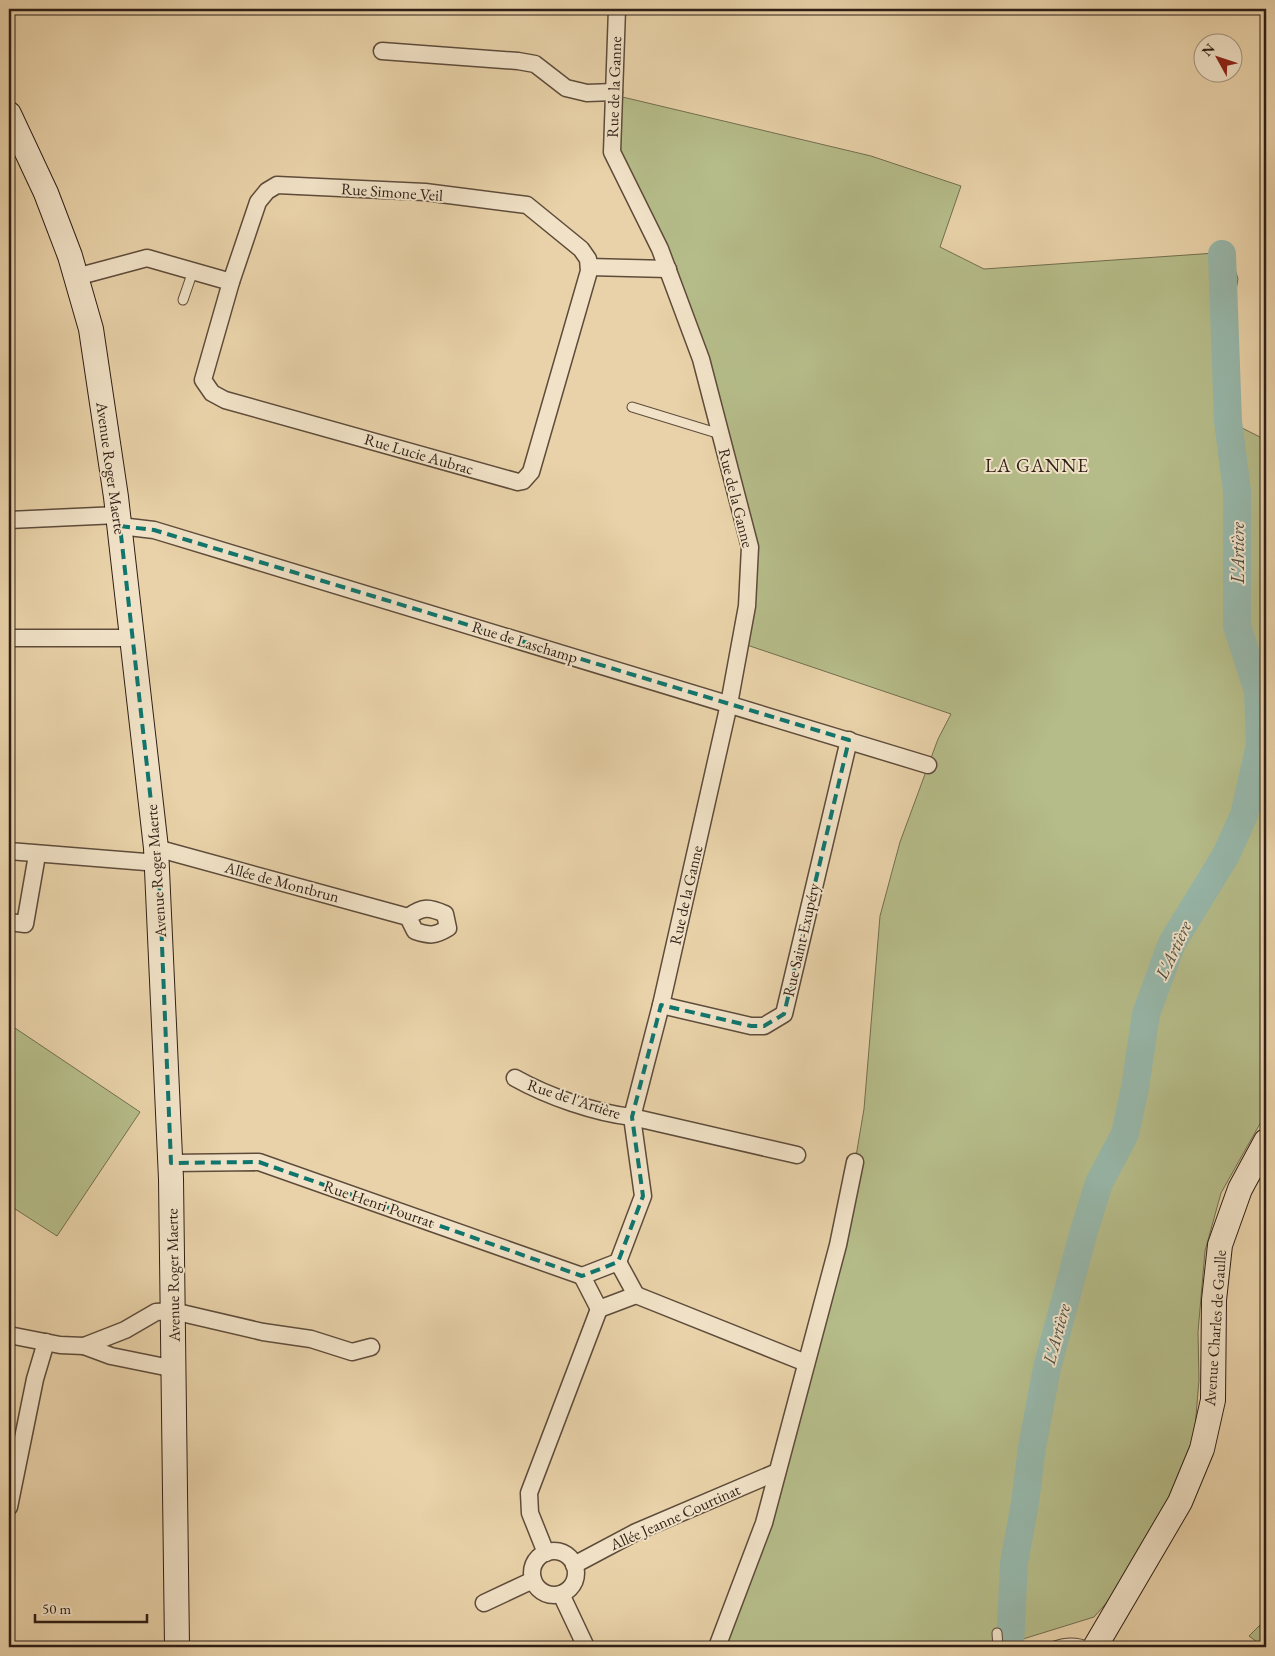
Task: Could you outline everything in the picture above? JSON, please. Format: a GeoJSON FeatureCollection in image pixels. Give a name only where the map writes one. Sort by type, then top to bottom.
{"type":"FeatureCollection","features":[{"type":"Feature","properties":{"kind":"main road","name":"Avenue Roger Maerte"},"geometry":{"type":"LineString","coordinates":[[9,114],[46,192],[76,277],[91,329],[119,521],[157,855],[170,1163],[175,1369],[177,1647]]}},
{"type":"Feature","properties":{"kind":"main road","name":"Avenue Charles de Gaulle"},"geometry":{"type":"LineString","coordinates":[[1095,1647],[1180,1502],[1202,1449],[1213,1400],[1214,1300],[1220,1245],[1240,1189],[1266,1141]]}},
{"type":"Feature","properties":{"kind":"street","name":"Rue de la Ganne"},"geometry":{"type":"LineString","coordinates":[[617,9],[612,152],[660,249],[701,359],[750,547],[747,606],[729,704],[661,1005],[632,1117]]}},
{"type":"Feature","properties":{"kind":"street"},"geometry":{"type":"LineString","coordinates":[[382,51],[518,61],[534,64],[566,88],[588,93],[614,92]]}},
{"type":"Feature","properties":{"kind":"street","name":"Rue Simone Veil"},"geometry":{"type":"LineString","coordinates":[[231,282],[258,202],[267,191],[277,185],[425,192],[527,205],[581,249],[588,260],[589,267]]}},
{"type":"Feature","properties":{"kind":"street"},"geometry":{"type":"LineString","coordinates":[[76,277],[147,258],[231,282]]}},
{"type":"Feature","properties":{"kind":"street"},"geometry":{"type":"LineString","coordinates":[[589,267],[668,269]]}},
{"type":"Feature","properties":{"kind":"street","name":"Rue Lucie Aubrac"},"geometry":{"type":"LineString","coordinates":[[231,282],[203,380],[212,393],[225,400],[518,482],[523,481],[531,472],[589,267]]}},
{"type":"Feature","properties":{"kind":"street","name":"Rue de Laschamp"},"geometry":{"type":"LineString","coordinates":[[9,520],[119,521],[154,530],[928,765]]}},
{"type":"Feature","properties":{"kind":"street"},"geometry":{"type":"LineString","coordinates":[[9,638],[132,638]]}},
{"type":"Feature","properties":{"kind":"street","name":"Rue Saint-Exupéry"},"geometry":{"type":"LineString","coordinates":[[661,1005],[751,1026],[764,1026],[784,1014],[848,740]]}},
{"type":"Feature","properties":{"kind":"street","name":"Allée de Montbrun"},"geometry":{"type":"LineString","coordinates":[[9,852],[37,855],[157,855],[408,917]]}},
{"type":"Feature","properties":{"kind":"street"},"geometry":{"type":"LineString","coordinates":[[9,922],[25,924],[37,855]]}},
{"type":"Feature","properties":{"kind":"street","name":"Rue de l'Artière"},"geometry":{"type":"LineString","coordinates":[[515,1078],[534,1089],[617,1115],[632,1117],[643,1196],[618,1262]]}},
{"type":"Feature","properties":{"kind":"street"},"geometry":{"type":"LineString","coordinates":[[632,1117],[797,1155]]}},
{"type":"Feature","properties":{"kind":"street","name":"Rue Henri Pourrat"},"geometry":{"type":"LineString","coordinates":[[170,1163],[260,1162],[582,1276]]}},
{"type":"Feature","properties":{"kind":"street"},"geometry":{"type":"LineString","coordinates":[[716,1647],[764,1523],[838,1245],[855,1162]]}},
{"type":"Feature","properties":{"kind":"street"},"geometry":{"type":"LineString","coordinates":[[599,1310],[582,1276],[618,1262],[636,1295],[806,1363]]}},
{"type":"Feature","properties":{"kind":"street"},"geometry":{"type":"LineString","coordinates":[[546,1553],[530,1513],[529,1493],[599,1310],[636,1295]]}},
{"type":"Feature","properties":{"kind":"street"},"geometry":{"type":"LineString","coordinates":[[84,1346],[114,1334],[156,1312],[173,1311],[262,1332],[310,1339],[352,1352],[371,1347]]}},
{"type":"Feature","properties":{"kind":"street"},"geometry":{"type":"LineString","coordinates":[[113,1356],[114,1334]]}},
{"type":"Feature","properties":{"kind":"street"},"geometry":{"type":"LineString","coordinates":[[9,1335],[46,1342],[84,1346],[113,1356],[175,1369]]}},
{"type":"Feature","properties":{"kind":"street"},"geometry":{"type":"LineString","coordinates":[[9,1507],[35,1379],[46,1342]]}},
{"type":"Feature","properties":{"kind":"street","name":"Allée Jeanne Courtinat"},"geometry":{"type":"LineString","coordinates":[[574,1565],[636,1532],[777,1472]]}},
{"type":"Feature","properties":{"kind":"street"},"geometry":{"type":"LineString","coordinates":[[560,1552],[566,1555],[574,1565],[575,1579],[568,1590],[562,1594],[548,1594],[541,1591],[533,1580],[533,1567],[540,1556],[546,1553],[560,1552]]}},
{"type":"Feature","properties":{"kind":"street"},"geometry":{"type":"LineString","coordinates":[[484,1603],[533,1580]]}},
{"type":"Feature","properties":{"kind":"street"},"geometry":{"type":"LineString","coordinates":[[562,1594],[586,1647]]}},
{"type":"Feature","properties":{"kind":"lane"},"geometry":{"type":"LineString","coordinates":[[183,300],[193,271]]}},
{"type":"Feature","properties":{"kind":"lane"},"geometry":{"type":"LineString","coordinates":[[632,407],[720,434]]}},
{"type":"Feature","properties":{"kind":"lane"},"geometry":{"type":"LineString","coordinates":[[997,1633],[998,1647]]}},
{"type":"Feature","properties":{"kind":"lane"},"geometry":{"type":"LineString","coordinates":[[1052,1647],[1064,1643],[1081,1643],[1088,1647]]}},
{"type":"Feature","properties":{"kind":"highlighted area"},"geometry":{"type":"Polygon","coordinates":[[[120,526],[154,530],[849,740],[784,1014],[764,1026],[751,1026],[661,1005],[632,1117],[643,1196],[618,1262],[582,1276],[259,1162],[171,1163],[159,873],[120,526]]]}},
{"type":"Feature","properties":{"kind":"green space"},"geometry":{"type":"Polygon","coordinates":[[[614,95],[871,156],[961,186],[940,247],[984,269],[1230,252],[1238,279],[1225,353],[1228,421],[1266,440],[1266,1113],[1221,1193],[1205,1251],[1198,1332],[1199,1380],[1195,1428],[1180,1502],[1148,1556],[1094,1617],[1023,1639],[1009,1647],[721,1647],[745,1575],[855,1162],[864,1109],[880,916],[900,842],[938,739],[951,714],[741,643],[750,547],[701,359],[612,152],[614,95]]]}},
{"type":"Feature","properties":{"kind":"green space"},"geometry":{"type":"Polygon","coordinates":[[[9,1024],[140,1112],[57,1236],[9,1205],[9,1024]]]}},
{"type":"Feature","properties":{"kind":"green space"},"geometry":{"type":"Polygon","coordinates":[[[1266,1619],[1266,1647],[1264,1647],[1249,1636],[1266,1619]]]}},
{"type":"Feature","properties":{"kind":"waterway","name":"L'Artière"},"geometry":{"type":"LineString","coordinates":[[1010,1645],[1014,1563],[1025,1503],[1032,1447],[1047,1368],[1084,1231],[1099,1183],[1125,1134],[1135,1088],[1146,1014],[1172,943],[1226,855],[1244,815],[1260,745],[1258,691],[1237,626],[1237,491],[1228,421],[1222,254]]}},
{"type":"Feature","properties":{"kind":"district","name":"LA GANNE"},"geometry":{"type":"Point","coordinates":[1037,465]}}]}
